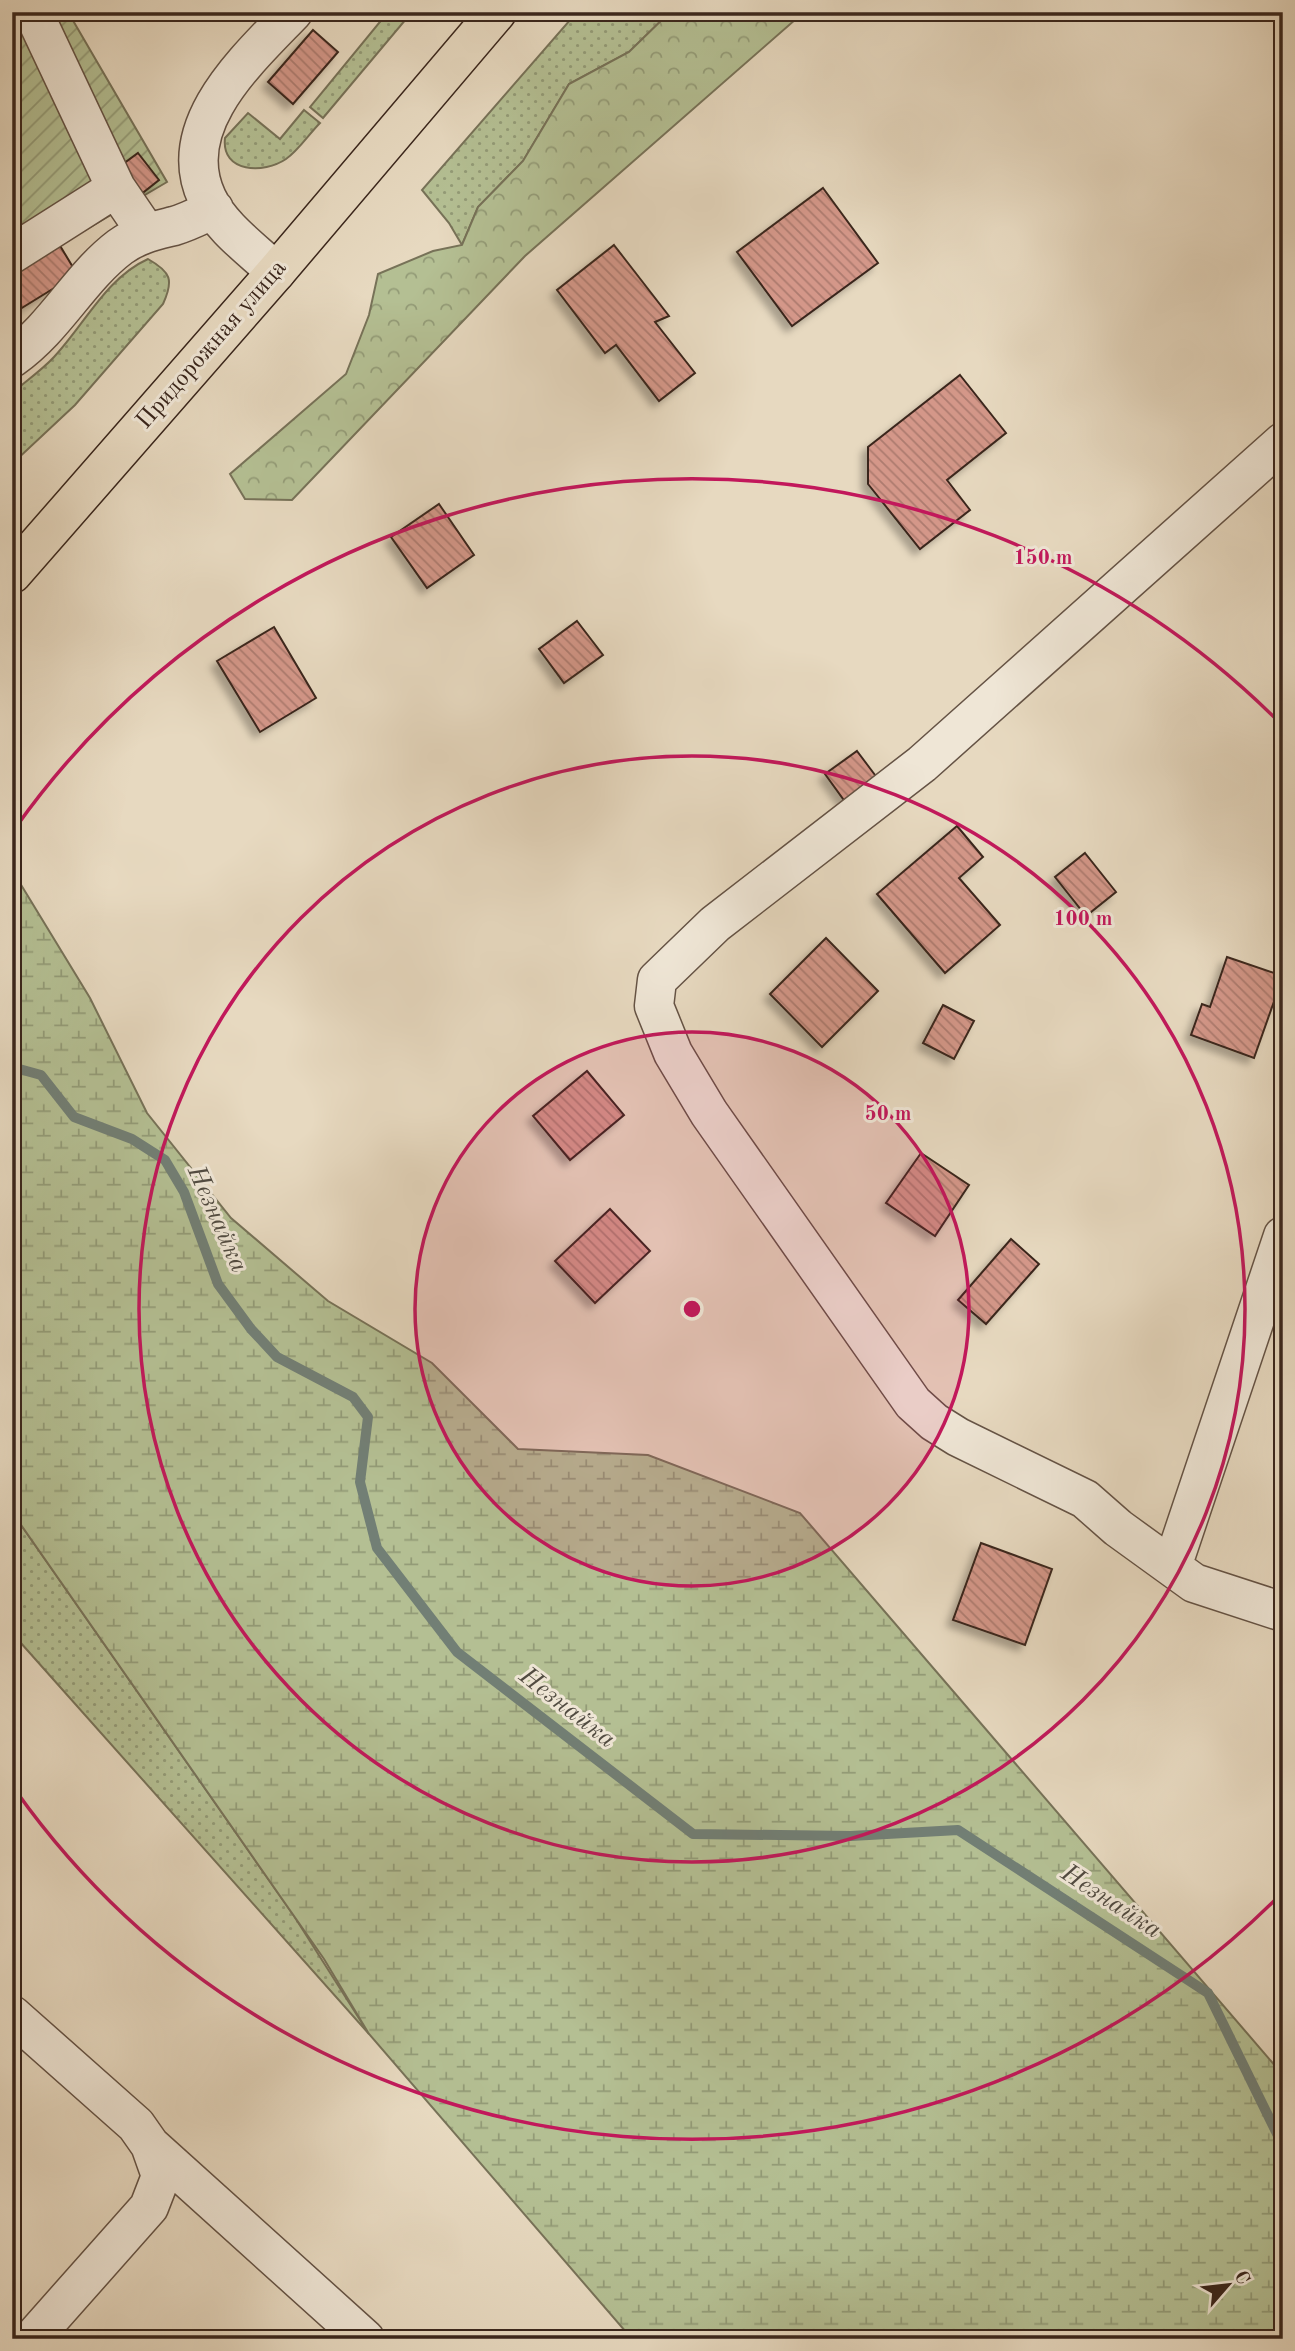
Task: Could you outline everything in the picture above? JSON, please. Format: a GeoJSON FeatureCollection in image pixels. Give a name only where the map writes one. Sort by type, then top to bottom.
{"type":"FeatureCollection","features":[{"type":"Feature","properties":{"kind":"main road","name":"Придорожная улица"},"geometry":{"type":"LineString","coordinates":[[12,574],[276,272],[497,12]]}},
{"type":"Feature","properties":{"kind":"street"},"geometry":{"type":"LineString","coordinates":[[33,12],[116,188],[146,233]]}},
{"type":"Feature","properties":{"kind":"street"},"geometry":{"type":"LineString","coordinates":[[276,272],[225,225],[207,198],[197,144],[204,126],[232,79],[293,12]]}},
{"type":"Feature","properties":{"kind":"street"},"geometry":{"type":"LineString","coordinates":[[12,254],[116,188]]}},
{"type":"Feature","properties":{"kind":"street"},"geometry":{"type":"LineString","coordinates":[[12,359],[34,343],[119,248],[146,233],[174,226],[214,209]]}},
{"type":"Feature","properties":{"kind":"street"},"geometry":{"type":"LineString","coordinates":[[1283,442],[922,764],[689,947],[657,980],[654,1006],[673,1054],[709,1113],[913,1403],[934,1422],[958,1437],[1085,1499],[1118,1528],[1194,1583],[1283,1612]]}},
{"type":"Feature","properties":{"kind":"street"},"geometry":{"type":"LineString","coordinates":[[1172,1567],[1283,1236]]}},
{"type":"Feature","properties":{"kind":"street"},"geometry":{"type":"LineString","coordinates":[[12,2015],[136,2125],[150,2145],[365,2339]]}},
{"type":"Feature","properties":{"kind":"street"},"geometry":{"type":"LineString","coordinates":[[32,2339],[149,2207],[161,2176],[150,2145]]}},
{"type":"Feature","properties":{"kind":"green space"},"geometry":{"type":"Polygon","coordinates":[[[12,12],[68,12],[167,182],[12,273],[12,12]]]}},
{"type":"Feature","properties":{"kind":"green space"},"geometry":{"type":"Polygon","coordinates":[[[388,12],[412,12],[323,118],[310,107],[388,12]]]}},
{"type":"Feature","properties":{"kind":"green space"},"geometry":{"type":"Polygon","coordinates":[[[577,12],[670,12],[629,52],[569,84],[523,161],[478,207],[462,245],[449,223],[422,190],[577,12]]]}},
{"type":"Feature","properties":{"kind":"green space"},"geometry":{"type":"Polygon","coordinates":[[[670,12],[804,12],[525,256],[292,500],[245,499],[230,474],[346,374],[369,315],[378,274],[433,251],[462,245],[478,207],[523,161],[569,84],[629,52],[670,12]]]}},
{"type":"Feature","properties":{"kind":"green space"},"geometry":{"type":"Polygon","coordinates":[[[304,110],[320,123],[286,159],[267,167],[256,168],[237,164],[230,158],[225,138],[248,113],[280,139],[304,110]]]}},
{"type":"Feature","properties":{"kind":"green space"},"geometry":{"type":"Polygon","coordinates":[[[148,259],[162,268],[168,277],[169,289],[163,304],[75,405],[12,464],[12,393],[54,357],[120,278],[148,259]]]}},
{"type":"Feature","properties":{"kind":"green space"},"geometry":{"type":"Polygon","coordinates":[[[12,870],[90,998],[147,1113],[231,1218],[328,1301],[432,1363],[518,1449],[648,1455],[800,1513],[1283,2075],[1283,2339],[632,2339],[369,2034],[324,1959],[12,1512],[12,870]]]}},
{"type":"Feature","properties":{"kind":"green space"},"geometry":{"type":"Polygon","coordinates":[[[12,1512],[294,1916],[369,2034],[12,1633],[12,1512]]]}},
{"type":"Feature","properties":{"kind":"building"},"geometry":{"type":"Polygon","coordinates":[[[313,30],[338,52],[293,104],[268,82],[313,30]]]}},
{"type":"Feature","properties":{"kind":"building"},"geometry":{"type":"Polygon","coordinates":[[[138,153],[159,180],[140,195],[119,167],[138,153]]]}},
{"type":"Feature","properties":{"kind":"building"},"geometry":{"type":"Polygon","coordinates":[[[823,188],[878,263],[792,326],[737,252],[823,188]]]}},
{"type":"Feature","properties":{"kind":"building"},"geometry":{"type":"Polygon","coordinates":[[[56,239],[77,274],[12,314],[12,266],[56,239]]]}},
{"type":"Feature","properties":{"kind":"building"},"geometry":{"type":"Polygon","coordinates":[[[614,245],[669,316],[655,322],[695,373],[659,401],[616,345],[605,353],[557,290],[614,245]]]}},
{"type":"Feature","properties":{"kind":"building"},"geometry":{"type":"Polygon","coordinates":[[[960,375],[1006,433],[947,480],[970,510],[920,549],[868,484],[868,447],[960,375]]]}},
{"type":"Feature","properties":{"kind":"building"},"geometry":{"type":"Polygon","coordinates":[[[439,504],[474,555],[427,588],[391,537],[439,504]]]}},
{"type":"Feature","properties":{"kind":"building"},"geometry":{"type":"Polygon","coordinates":[[[577,621],[603,655],[564,683],[539,649],[577,621]]]}},
{"type":"Feature","properties":{"kind":"building"},"geometry":{"type":"Polygon","coordinates":[[[274,627],[316,698],[260,732],[217,661],[274,627]]]}},
{"type":"Feature","properties":{"kind":"building"},"geometry":{"type":"Polygon","coordinates":[[[857,751],[878,779],[846,803],[825,774],[857,751]]]}},
{"type":"Feature","properties":{"kind":"building"},"geometry":{"type":"Polygon","coordinates":[[[957,826],[983,857],[959,878],[1000,925],[945,973],[877,894],[957,826]]]}},
{"type":"Feature","properties":{"kind":"building"},"geometry":{"type":"Polygon","coordinates":[[[1085,853],[1116,892],[1086,916],[1055,877],[1085,853]]]}},
{"type":"Feature","properties":{"kind":"building"},"geometry":{"type":"Polygon","coordinates":[[[826,938],[878,991],[822,1047],[770,994],[826,938]]]}},
{"type":"Feature","properties":{"kind":"building"},"geometry":{"type":"Polygon","coordinates":[[[1227,957],[1283,976],[1254,1058],[1191,1035],[1202,1004],[1210,1007],[1227,957]]]}},
{"type":"Feature","properties":{"kind":"building"},"geometry":{"type":"Polygon","coordinates":[[[943,1005],[974,1021],[954,1059],[923,1043],[943,1005]]]}},
{"type":"Feature","properties":{"kind":"building"},"geometry":{"type":"Polygon","coordinates":[[[587,1071],[624,1115],[570,1160],[533,1116],[587,1071]]]}},
{"type":"Feature","properties":{"kind":"building"},"geometry":{"type":"Polygon","coordinates":[[[921,1153],[969,1185],[935,1236],[886,1203],[921,1153]]]}},
{"type":"Feature","properties":{"kind":"building"},"geometry":{"type":"Polygon","coordinates":[[[610,1209],[650,1251],[595,1303],[555,1261],[610,1209]]]}},
{"type":"Feature","properties":{"kind":"building"},"geometry":{"type":"Polygon","coordinates":[[[1011,1239],[1039,1264],[986,1324],[958,1300],[1011,1239]]]}},
{"type":"Feature","properties":{"kind":"building"},"geometry":{"type":"Polygon","coordinates":[[[981,1543],[1052,1569],[1025,1645],[953,1620],[981,1543]]]}},
{"type":"Feature","properties":{"kind":"waterway","name":"Незнайка"},"geometry":{"type":"LineString","coordinates":[[12,1067],[41,1075],[74,1117],[132,1139],[165,1160],[184,1192],[218,1284],[251,1329],[277,1357],[353,1397],[368,1417],[360,1482],[377,1548],[457,1652],[693,1834],[851,1836],[958,1830],[1208,1993],[1283,2146]]}}]}
